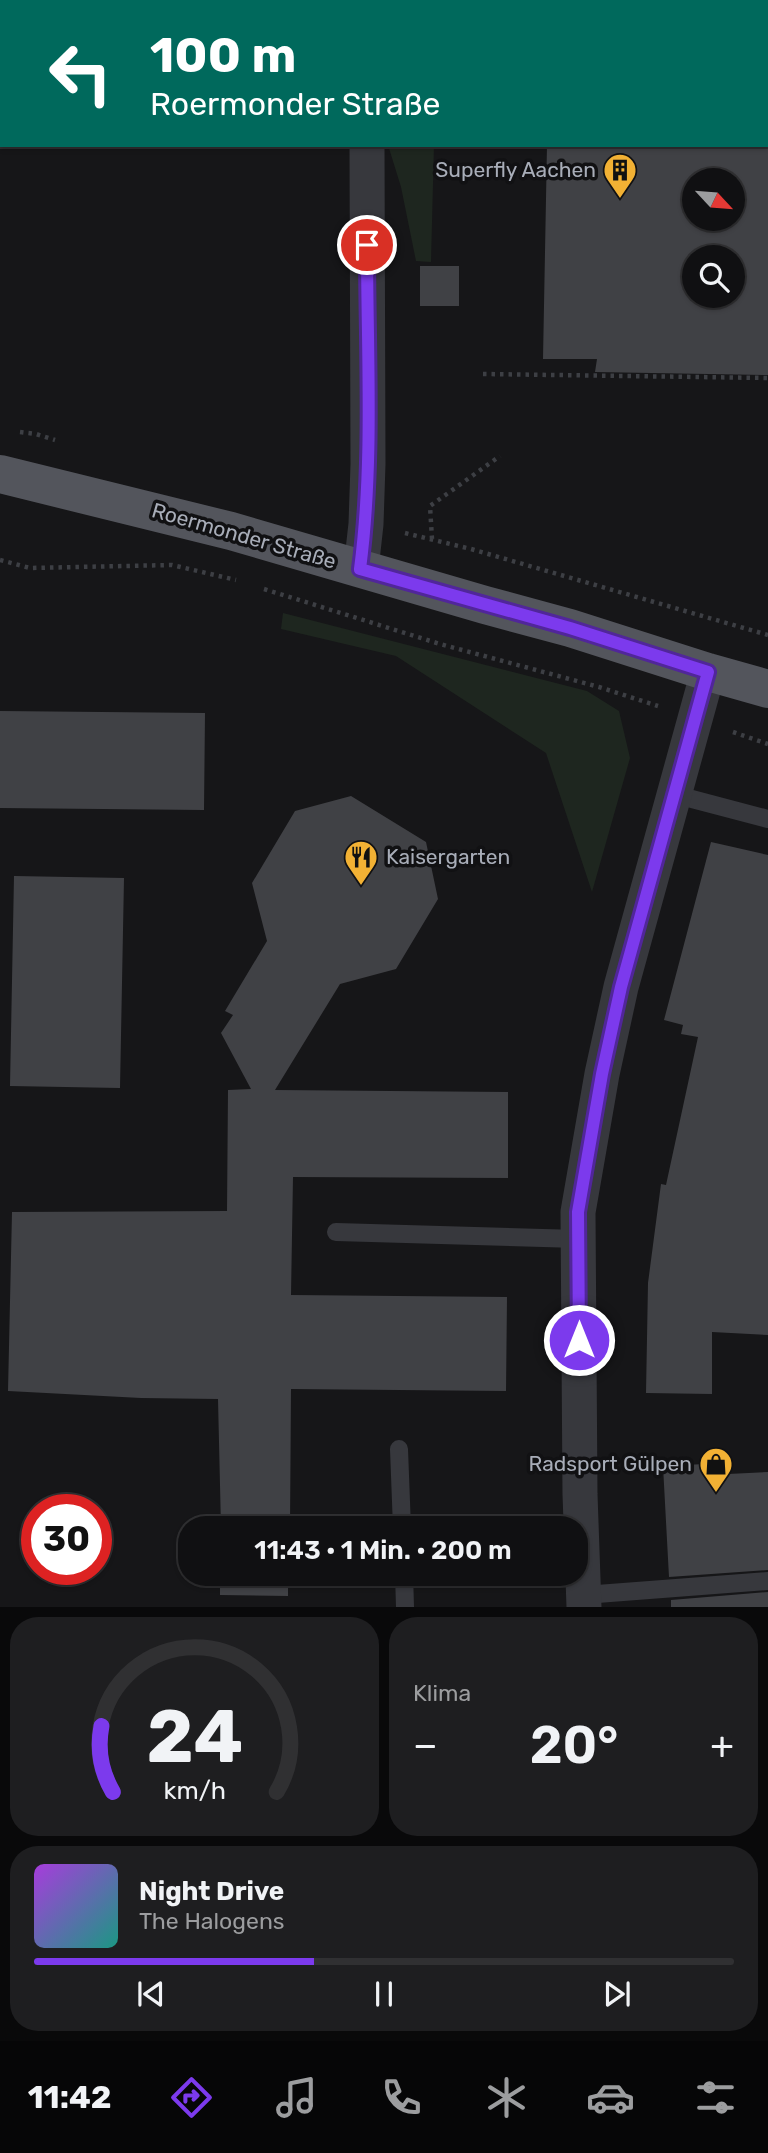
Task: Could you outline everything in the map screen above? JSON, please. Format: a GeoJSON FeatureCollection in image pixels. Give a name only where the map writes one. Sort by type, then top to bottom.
{"type":"FeatureCollection","features":[{"type":"Feature","properties":{"kind":"main road","name":"Roermonder Straße"},"geometry":{"type":"LineString","coordinates":[[0,474],[182,517],[570,628],[768,689]]}},
{"type":"Feature","properties":{"kind":"street"},"geometry":{"type":"LineString","coordinates":[[360,569],[366,524],[368,464],[367,147]]}},
{"type":"Feature","properties":{"kind":"street"},"geometry":{"type":"LineString","coordinates":[[584,1601],[580,1494],[578,1212],[602,1074],[621,987],[708,672]]}},
{"type":"Feature","properties":{"kind":"lane"},"geometry":{"type":"LineString","coordinates":[[673,794],[768,819]]}},
{"type":"Feature","properties":{"kind":"lane"},"geometry":{"type":"LineString","coordinates":[[336,1232],[578,1239]]}},
{"type":"Feature","properties":{"kind":"lane"},"geometry":{"type":"LineString","coordinates":[[399,1449],[402,1516]]}},
{"type":"Feature","properties":{"kind":"lane"},"geometry":{"type":"LineString","coordinates":[[584,1601],[768,1581]]}},
{"type":"Feature","properties":{"kind":"lane"},"geometry":{"type":"LineString","coordinates":[[404,1586],[405,1607]]}},
{"type":"Feature","properties":{"kind":"path"},"geometry":{"type":"LineString","coordinates":[[483,374],[768,378]]}},
{"type":"Feature","properties":{"kind":"path"},"geometry":{"type":"LineString","coordinates":[[432,539],[430,506],[500,456]]}},
{"type":"Feature","properties":{"kind":"path"},"geometry":{"type":"LineString","coordinates":[[0,560],[30,568],[172,565],[240,581]]}},
{"type":"Feature","properties":{"kind":"path"},"geometry":{"type":"LineString","coordinates":[[252,585],[440,644],[599,687],[768,744]]}},
{"type":"Feature","properties":{"kind":"shaded area"},"geometry":{"type":"Polygon","coordinates":[[[389,147],[434,147],[431,262],[416,261],[401,187],[389,147]]]}},
{"type":"Feature","properties":{"kind":"shaded area"},"geometry":{"type":"Polygon","coordinates":[[[283,613],[587,691],[619,711],[630,758],[592,892],[546,753],[396,656],[281,629],[283,613]]]}},
{"type":"Feature","properties":{"kind":"building","name":"Superfly Aachen"},"geometry":{"type":"Polygon","coordinates":[[[547,147],[768,147],[768,375],[595,372],[597,359],[543,359],[547,147]]]}},
{"type":"Feature","properties":{"kind":"building"},"geometry":{"type":"Polygon","coordinates":[[[420,266],[459,266],[459,306],[420,306],[420,266]]]}},
{"type":"Feature","properties":{"kind":"building"},"geometry":{"type":"Polygon","coordinates":[[[0,711],[205,713],[204,810],[0,808],[0,711]]]}},
{"type":"Feature","properties":{"kind":"building"},"geometry":{"type":"Polygon","coordinates":[[[351,796],[426,842],[438,899],[396,969],[340,984],[275,1090],[508,1092],[508,1178],[293,1177],[291,1295],[507,1297],[506,1391],[291,1389],[290,1516],[221,1516],[218,1399],[8,1391],[12,1212],[227,1211],[228,1090],[251,1089],[221,1033],[233,1015],[225,1011],[267,941],[252,883],[295,811],[351,796]]]}},
{"type":"Feature","properties":{"kind":"building"},"geometry":{"type":"Polygon","coordinates":[[[711,842],[768,855],[768,1335],[712,1332],[712,1394],[646,1393],[648,1283],[661,1184],[666,1185],[698,1037],[681,1034],[683,1025],[664,1020],[711,842]]]}},
{"type":"Feature","properties":{"kind":"building"},"geometry":{"type":"Polygon","coordinates":[[[14,876],[124,878],[120,1088],[10,1086],[14,876]]]}},
{"type":"Feature","properties":{"kind":"building","name":"Radsport Gülpen"},"geometry":{"type":"Polygon","coordinates":[[[726,1463],[728,1474],[768,1472],[768,1570],[669,1577],[663,1466],[726,1463]]]}},
{"type":"Feature","properties":{"kind":"building"},"geometry":{"type":"Polygon","coordinates":[[[220,1586],[288,1586],[288,1596],[220,1595],[220,1586]]]}},
{"type":"Feature","properties":{"kind":"building"},"geometry":{"type":"Polygon","coordinates":[[[768,1592],[768,1607],[671,1607],[671,1600],[768,1592]]]}},
{"type":"Feature","properties":{"kind":"place","name":"Superfly Aachen"},"geometry":{"type":"Point","coordinates":[620,200]}},
{"type":"Feature","properties":{"kind":"place","name":"Kaisergarten"},"geometry":{"type":"Point","coordinates":[361,887]}},
{"type":"Feature","properties":{"kind":"place","name":"Radsport Gülpen"},"geometry":{"type":"Point","coordinates":[716,1494]}},
{"type":"Feature","properties":{"kind":"route"},"geometry":{"type":"LineString","coordinates":[[367,245],[368,464],[366,524],[360,569],[599,636],[708,672],[621,987],[602,1074],[578,1212],[579,1340]]}}]}
